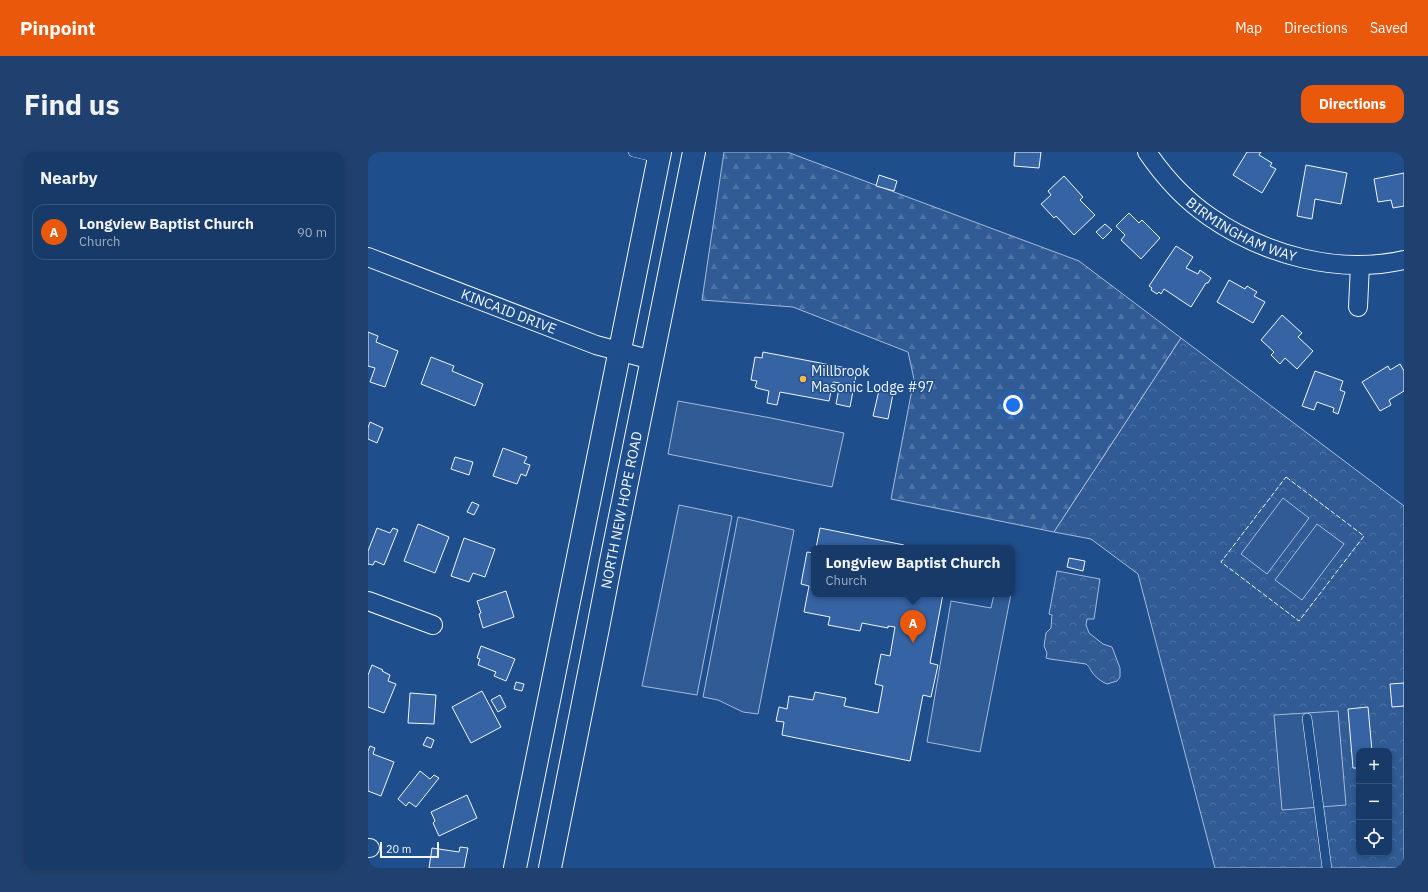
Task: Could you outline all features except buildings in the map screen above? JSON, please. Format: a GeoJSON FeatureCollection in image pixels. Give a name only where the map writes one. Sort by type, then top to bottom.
{"type":"FeatureCollection","features":[{"type":"Feature","properties":{"kind":"main road","name":"NORTH NEW HOPE ROAD"},"geometry":{"type":"LineString","coordinates":[[550,868],[694,152]]}},
{"type":"Feature","properties":{"kind":"main road"},"geometry":{"type":"LineString","coordinates":[[515,868],[659,155]]}},
{"type":"Feature","properties":{"kind":"street","name":"BIRMINGHAM WAY"},"geometry":{"type":"LineString","coordinates":[[1147,152],[1174,187],[1209,217],[1265,246],[1289,254],[1334,264],[1388,264],[1404,260]]}},
{"type":"Feature","properties":{"kind":"street","name":"KINCAID DRIVE"},"geometry":{"type":"LineString","coordinates":[[368,257],[596,345],[652,360]]}},
{"type":"Feature","properties":{"kind":"street"},"geometry":{"type":"LineString","coordinates":[[1358,307],[1360,265]]}},
{"type":"Feature","properties":{"kind":"street"},"geometry":{"type":"LineString","coordinates":[[368,601],[433,625]]}},
{"type":"Feature","properties":{"kind":"lane"},"geometry":{"type":"LineString","coordinates":[[633,152],[659,155]]}},
{"type":"Feature","properties":{"kind":"lane"},"geometry":{"type":"LineString","coordinates":[[1307,718],[1327,868]]}},
{"type":"Feature","properties":{"kind":"green space"},"geometry":{"type":"Polygon","coordinates":[[[724,152],[787,152],[1079,261],[1181,338],[1054,532],[891,499],[914,379],[908,352],[793,307],[702,300],[724,152]]]}},
{"type":"Feature","properties":{"kind":"green space"},"geometry":{"type":"Polygon","coordinates":[[[1181,338],[1404,506],[1404,868],[1215,868],[1138,574],[1091,539],[1054,532],[1181,338]]]}},
{"type":"Feature","properties":{"kind":"green space"},"geometry":{"type":"Polygon","coordinates":[[[1057,571],[1100,579],[1094,619],[1087,619],[1086,625],[1089,633],[1103,644],[1112,647],[1120,668],[1120,677],[1117,681],[1107,684],[1103,682],[1095,676],[1086,664],[1046,658],[1047,653],[1044,646],[1046,633],[1051,628],[1052,615],[1049,614],[1057,571]]]}},
{"type":"Feature","properties":{"kind":"shaded area"},"geometry":{"type":"Polygon","coordinates":[[[678,401],[844,433],[832,487],[668,454],[678,401]]]}},
{"type":"Feature","properties":{"kind":"shaded area"},"geometry":{"type":"Polygon","coordinates":[[[1283,498],[1309,518],[1267,574],[1241,554],[1283,498]]]}},
{"type":"Feature","properties":{"kind":"shaded area"},"geometry":{"type":"Polygon","coordinates":[[[679,505],[732,516],[697,695],[642,686],[679,505]]]}},
{"type":"Feature","properties":{"kind":"shaded area"},"geometry":{"type":"Polygon","coordinates":[[[738,517],[794,530],[758,714],[743,712],[718,700],[703,697],[738,517]]]}},
{"type":"Feature","properties":{"kind":"shaded area"},"geometry":{"type":"Polygon","coordinates":[[[1317,524],[1344,544],[1302,600],[1275,580],[1317,524]]]}},
{"type":"Feature","properties":{"kind":"shaded area"},"geometry":{"type":"Polygon","coordinates":[[[993,597],[1010,597],[980,752],[927,742],[951,601],[991,608],[993,597]]]}},
{"type":"Feature","properties":{"kind":"shaded area"},"geometry":{"type":"Polygon","coordinates":[[[1338,711],[1346,805],[1282,810],[1274,715],[1338,711]]]}},
{"type":"Feature","properties":{"kind":"fence"},"geometry":{"type":"LineString","coordinates":[[1286,477],[1364,536],[1299,621],[1221,562],[1286,477]]}},
{"type":"Feature","properties":{"kind":"place","name":"Millbrook Masonic Lodge #97"},"geometry":{"type":"Point","coordinates":[803,379]}},
{"type":"Feature","properties":{"kind":"place","name":"Longview Baptist Church"},"geometry":{"type":"Point","coordinates":[913,643]}}]}
